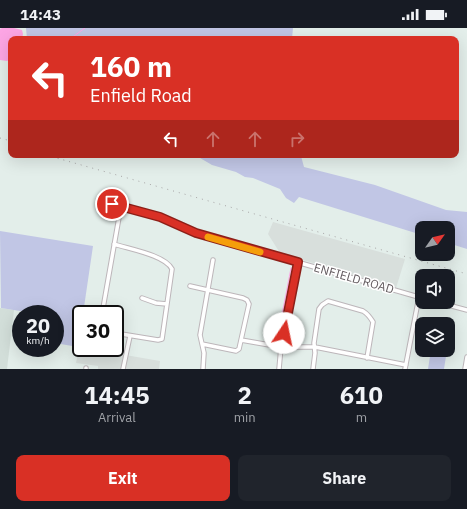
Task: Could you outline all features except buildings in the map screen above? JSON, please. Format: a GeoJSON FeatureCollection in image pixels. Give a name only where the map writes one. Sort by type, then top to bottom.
{"type":"FeatureCollection","features":[{"type":"Feature","properties":{"kind":"street","name":"ENFIELD ROAD"},"geometry":{"type":"LineString","coordinates":[[103,202],[160,217],[196,233],[415,297]]}},
{"type":"Feature","properties":{"kind":"street"},"geometry":{"type":"LineString","coordinates":[[104,305],[121,206]]}},
{"type":"Feature","properties":{"kind":"street"},"geometry":{"type":"LineString","coordinates":[[114,244],[146,253],[167,262],[172,269],[162,339],[158,340],[124,335]]}},
{"type":"Feature","properties":{"kind":"street"},"geometry":{"type":"LineString","coordinates":[[203,369],[204,353],[200,335],[213,260]]}},
{"type":"Feature","properties":{"kind":"street"},"geometry":{"type":"LineString","coordinates":[[279,369],[281,347],[298,262]]}},
{"type":"Feature","properties":{"kind":"street"},"geometry":{"type":"LineString","coordinates":[[190,286],[209,289],[243,298],[247,300],[249,304],[239,349],[236,351],[202,344]]}},
{"type":"Feature","properties":{"kind":"street"},"geometry":{"type":"LineString","coordinates":[[142,298],[167,304]]}},
{"type":"Feature","properties":{"kind":"street"},"geometry":{"type":"LineString","coordinates":[[313,369],[314,343],[319,309],[328,301],[363,311],[368,313],[371,317],[373,322],[367,358]]}},
{"type":"Feature","properties":{"kind":"street"},"geometry":{"type":"LineString","coordinates":[[455,307],[467,310]]}},
{"type":"Feature","properties":{"kind":"street"},"geometry":{"type":"LineString","coordinates":[[241,340],[281,347],[315,347],[405,367],[418,309]]}},
{"type":"Feature","properties":{"kind":"street"},"geometry":{"type":"LineString","coordinates":[[124,369],[130,336]]}},
{"type":"Feature","properties":{"kind":"street"},"geometry":{"type":"LineString","coordinates":[[465,369],[467,357]]}},
{"type":"Feature","properties":{"kind":"shaded area"},"geometry":{"type":"Polygon","coordinates":[[[14,28],[22,30],[23,34],[23,36],[8,36],[7,61],[0,60],[0,29],[14,28]]]}},
{"type":"Feature","properties":{"kind":"shaded area"},"geometry":{"type":"Polygon","coordinates":[[[26,28],[293,28],[292,36],[27,36],[26,28]]]}},
{"type":"Feature","properties":{"kind":"shaded area"},"geometry":{"type":"Polygon","coordinates":[[[200,158],[302,158],[304,167],[375,185],[446,210],[467,212],[467,249],[455,245],[455,221],[415,221],[415,233],[299,197],[294,203],[286,198],[280,189],[253,178],[245,177],[236,172],[212,165],[200,158]]]}},
{"type":"Feature","properties":{"kind":"shaded area"},"geometry":{"type":"Polygon","coordinates":[[[273,222],[405,259],[396,288],[280,253],[268,234],[273,222]]]}},
{"type":"Feature","properties":{"kind":"shaded area"},"geometry":{"type":"Polygon","coordinates":[[[0,231],[93,246],[84,305],[72,305],[72,346],[64,345],[64,305],[12,305],[12,310],[1,308],[0,231]]]}},
{"type":"Feature","properties":{"kind":"shaded area"},"geometry":{"type":"Polygon","coordinates":[[[0,308],[12,310],[12,327],[7,369],[0,369],[0,308]]]}},
{"type":"Feature","properties":{"kind":"shaded area"},"geometry":{"type":"Polygon","coordinates":[[[124,355],[160,361],[159,369],[98,369],[98,366],[76,363],[77,357],[124,357],[124,355]]]}},
{"type":"Feature","properties":{"kind":"shaded area"},"geometry":{"type":"Polygon","coordinates":[[[430,357],[446,357],[444,369],[428,369],[430,357]]]}},
{"type":"Feature","properties":{"kind":"waterway"},"geometry":{"type":"LineString","coordinates":[[74,36],[85,28]]}},
{"type":"Feature","properties":{"kind":"waterway"},"geometry":{"type":"LineString","coordinates":[[280,325],[291,268]]}},
{"type":"Feature","properties":{"kind":"railway"},"geometry":{"type":"LineString","coordinates":[[0,138],[8,140]]}},
{"type":"Feature","properties":{"kind":"railway"},"geometry":{"type":"LineString","coordinates":[[57,158],[467,274]]}},
{"type":"Feature","properties":{"kind":"slow traffic"},"geometry":{"type":"LineString","coordinates":[[208,237],[260,252]]}},
{"type":"Feature","properties":{"kind":"route"},"geometry":{"type":"LineString","coordinates":[[112,204],[160,217],[196,233],[298,262],[284,333]]}}]}
